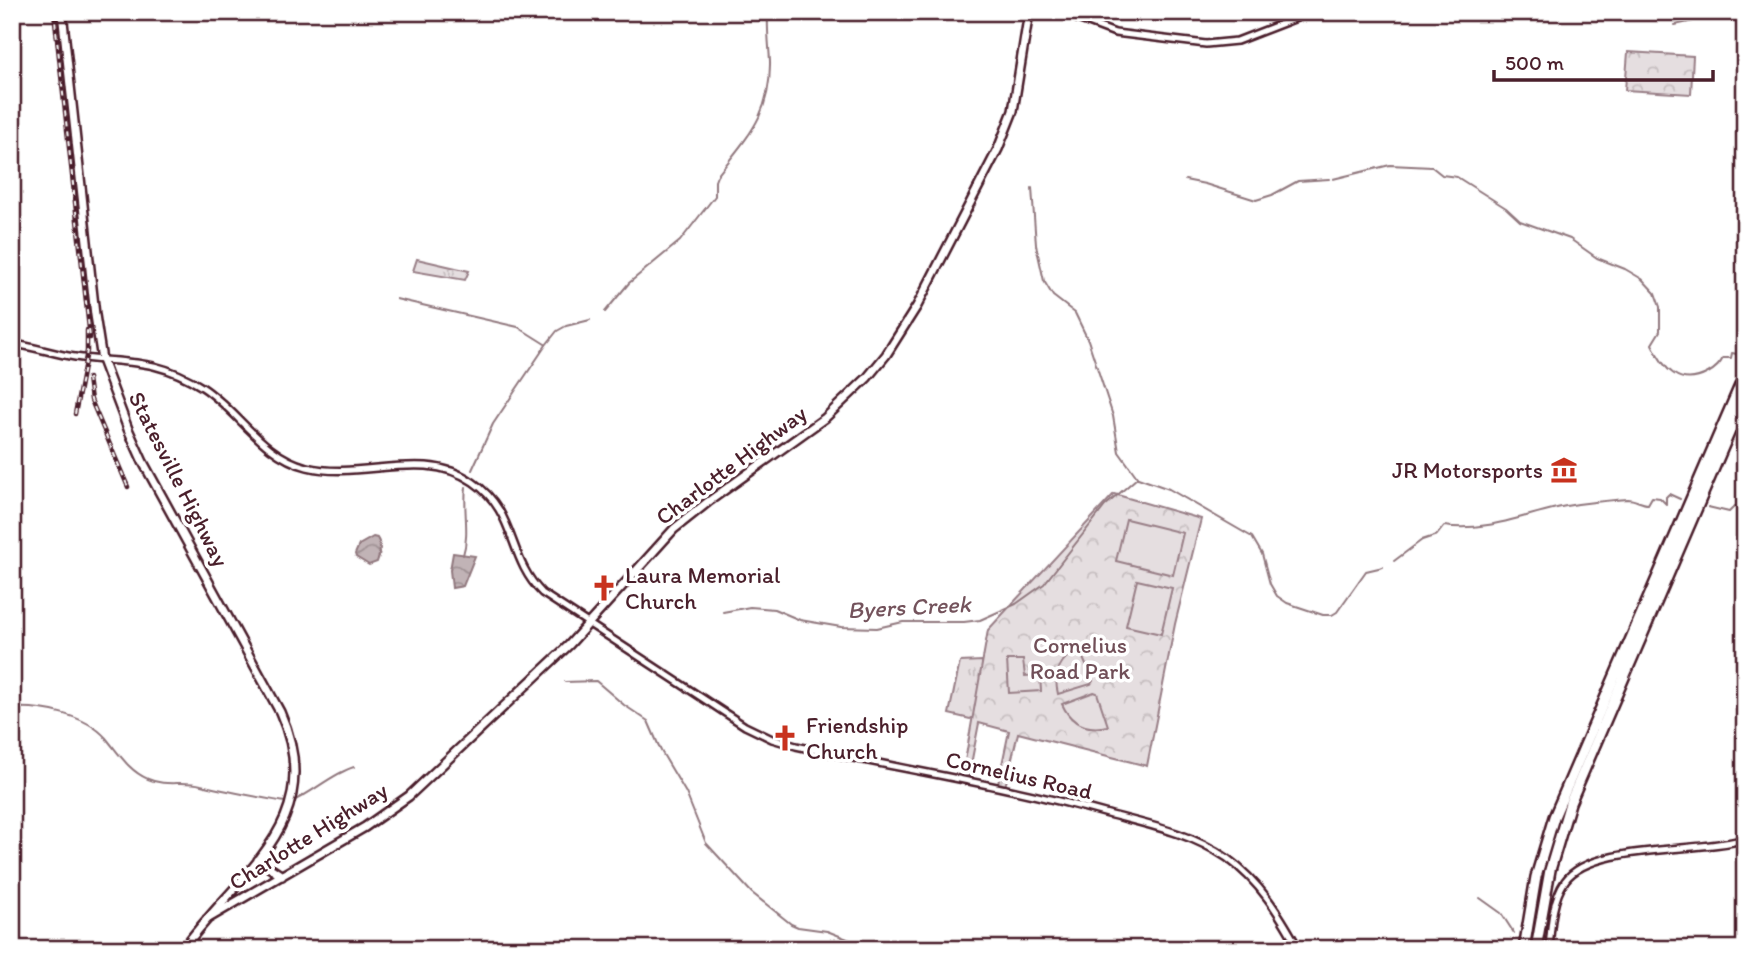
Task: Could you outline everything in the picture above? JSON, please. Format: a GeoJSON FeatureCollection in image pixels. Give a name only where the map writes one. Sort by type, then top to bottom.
{"type":"FeatureCollection","features":[{"type":"Feature","properties":{"kind":"highway"},"geometry":{"type":"LineString","coordinates":[[1524,949],[1536,877],[1554,817],[1745,374]]}},
{"type":"Feature","properties":{"kind":"highway"},"geometry":{"type":"LineString","coordinates":[[1536,949],[1550,870],[1573,794],[1745,396]]}},
{"type":"Feature","properties":{"kind":"main road","name":"Statesville Highway"},"geometry":{"type":"LineString","coordinates":[[62,12],[102,359],[117,405],[143,461],[287,727],[294,760],[292,793],[282,825],[258,860],[207,919]]}},
{"type":"Feature","properties":{"kind":"main road","name":"Charlotte Highway"},"geometry":{"type":"LineString","coordinates":[[183,949],[207,919],[365,827],[409,796],[531,682],[674,529],[825,418],[867,378],[886,355],[917,306],[998,149],[1014,105],[1029,12]]}},
{"type":"Feature","properties":{"kind":"main road"},"geometry":{"type":"LineString","coordinates":[[258,860],[282,876]]}},
{"type":"Feature","properties":{"kind":"main road"},"geometry":{"type":"LineString","coordinates":[[233,890],[236,898],[243,898]]}},
{"type":"Feature","properties":{"kind":"main road"},"geometry":{"type":"LineString","coordinates":[[225,899],[243,898]]}},
{"type":"Feature","properties":{"kind":"main road"},"geometry":{"type":"LineString","coordinates":[[225,899],[234,904]]}},
{"type":"Feature","properties":{"kind":"street"},"geometry":{"type":"LineString","coordinates":[[1059,12],[1115,33],[1195,44],[1218,44],[1247,38],[1312,12]]}},
{"type":"Feature","properties":{"kind":"street","name":"Cornelius Road"},"geometry":{"type":"LineString","coordinates":[[12,344],[70,356],[147,364],[193,382],[222,402],[275,453],[301,466],[328,470],[425,465],[463,476],[484,490],[501,511],[520,562],[533,583],[553,601],[732,718],[772,739],[1031,793],[1172,831],[1227,858],[1257,884],[1277,910],[1299,949]]}},
{"type":"Feature","properties":{"kind":"street"},"geometry":{"type":"LineString","coordinates":[[1549,949],[1559,891],[1576,871],[1620,855],[1724,844],[1745,839]]}},
{"type":"Feature","properties":{"kind":"green space"},"geometry":{"type":"Polygon","coordinates":[[[1628,52],[1693,56],[1691,94],[1625,90],[1628,52]]]}},
{"type":"Feature","properties":{"kind":"green space"},"geometry":{"type":"Polygon","coordinates":[[[417,259],[469,271],[465,280],[413,271],[417,259]]]}},
{"type":"Feature","properties":{"kind":"green space","name":"Cornelius Road Park"},"geometry":{"type":"Polygon","coordinates":[[[1114,494],[1201,519],[1175,624],[1147,766],[1018,733],[1005,787],[998,784],[1009,731],[979,723],[968,780],[962,778],[988,630],[1114,494]]]}},
{"type":"Feature","properties":{"kind":"green space"},"geometry":{"type":"Polygon","coordinates":[[[1126,519],[1183,533],[1173,575],[1116,561],[1126,519]]]}},
{"type":"Feature","properties":{"kind":"green space"},"geometry":{"type":"Polygon","coordinates":[[[1137,580],[1172,588],[1161,634],[1126,626],[1137,580]]]}},
{"type":"Feature","properties":{"kind":"green space"},"geometry":{"type":"Polygon","coordinates":[[[1079,649],[1093,681],[1091,684],[1058,694],[1056,680],[1059,667],[1079,649]]]}},
{"type":"Feature","properties":{"kind":"green space"},"geometry":{"type":"Polygon","coordinates":[[[1007,660],[1023,660],[1025,676],[1040,675],[1041,691],[1009,693],[1007,660]]]}},
{"type":"Feature","properties":{"kind":"green space"},"geometry":{"type":"Polygon","coordinates":[[[982,661],[983,675],[975,717],[970,719],[949,714],[960,662],[982,661]]]}},
{"type":"Feature","properties":{"kind":"green space"},"geometry":{"type":"Polygon","coordinates":[[[1097,693],[1108,726],[1086,727],[1070,717],[1062,704],[1097,693]]]}},
{"type":"Feature","properties":{"kind":"water"},"geometry":{"type":"Polygon","coordinates":[[[373,537],[379,541],[380,553],[377,562],[369,565],[355,554],[359,545],[373,537]]]}},
{"type":"Feature","properties":{"kind":"water"},"geometry":{"type":"Polygon","coordinates":[[[453,553],[475,556],[463,586],[452,588],[450,570],[453,553]]]}},
{"type":"Feature","properties":{"kind":"waterway"},"geometry":{"type":"LineString","coordinates":[[605,312],[629,283],[680,241],[715,196],[717,176],[756,124],[769,80],[768,12]]}},
{"type":"Feature","properties":{"kind":"waterway"},"geometry":{"type":"LineString","coordinates":[[1675,25],[1725,14],[1745,16]]}},
{"type":"Feature","properties":{"kind":"waterway"},"geometry":{"type":"LineString","coordinates":[[1333,179],[1390,165],[1432,167],[1442,175],[1457,177],[1506,208],[1520,221],[1570,239],[1597,258],[1642,279],[1655,293],[1660,307],[1660,331],[1652,344],[1661,361],[1673,374],[1689,379],[1698,377],[1715,368],[1723,358],[1731,358],[1732,353],[1737,354],[1738,359]]}},
{"type":"Feature","properties":{"kind":"waterway"},"geometry":{"type":"LineString","coordinates":[[1185,180],[1256,200],[1298,181],[1329,179]]}},
{"type":"Feature","properties":{"kind":"waterway"},"geometry":{"type":"LineString","coordinates":[[1032,188],[1036,245],[1044,281],[1053,296],[1075,313],[1088,340],[1113,416],[1119,452],[1137,477]]}},
{"type":"Feature","properties":{"kind":"waterway"},"geometry":{"type":"LineString","coordinates":[[396,299],[518,327],[545,344]]}},
{"type":"Feature","properties":{"kind":"waterway"},"geometry":{"type":"LineString","coordinates":[[472,470],[493,424],[557,331],[590,320]]}},
{"type":"Feature","properties":{"kind":"waterway","name":"Byers Creek"},"geometry":{"type":"LineString","coordinates":[[723,612],[750,607],[774,609],[800,620],[841,627],[877,628],[903,622],[980,620],[1016,604],[1044,584],[1105,506],[1137,478]]}},
{"type":"Feature","properties":{"kind":"waterway","name":"Byers Creek"},"geometry":{"type":"LineString","coordinates":[[1138,478],[1169,489],[1252,537],[1262,554],[1270,584],[1277,596],[1287,603],[1323,615],[1332,615],[1337,612],[1366,571],[1383,567]]}},
{"type":"Feature","properties":{"kind":"waterway"},"geometry":{"type":"LineString","coordinates":[[463,555],[466,538],[466,487]]}},
{"type":"Feature","properties":{"kind":"waterway","name":"Byers Creek"},"geometry":{"type":"LineString","coordinates":[[1394,561],[1422,540],[1437,535],[1444,526],[1495,524],[1561,507],[1590,503],[1628,499],[1648,504],[1652,497],[1660,498],[1666,504],[1669,494],[1680,499]]}},
{"type":"Feature","properties":{"kind":"waterway","name":"Byers Creek"},"geometry":{"type":"LineString","coordinates":[[1708,507],[1729,512],[1735,506],[1745,505]]}},
{"type":"Feature","properties":{"kind":"waterway"},"geometry":{"type":"LineString","coordinates":[[565,682],[596,681],[648,721],[661,751],[686,793],[706,843],[752,893],[791,924],[827,931],[873,949]]}},
{"type":"Feature","properties":{"kind":"waterway"},"geometry":{"type":"LineString","coordinates":[[12,708],[50,711],[87,723],[106,738],[135,771],[154,781],[195,784],[285,802]]}},
{"type":"Feature","properties":{"kind":"waterway"},"geometry":{"type":"LineString","coordinates":[[291,802],[354,767]]}},
{"type":"Feature","properties":{"kind":"waterway"},"geometry":{"type":"LineString","coordinates":[[1480,898],[1501,913],[1514,933]]}},
{"type":"Feature","properties":{"kind":"railway"},"geometry":{"type":"LineString","coordinates":[[54,12],[90,338]]}},
{"type":"Feature","properties":{"kind":"railway"},"geometry":{"type":"LineString","coordinates":[[75,414],[87,351],[87,330]]}},
{"type":"Feature","properties":{"kind":"railway"},"geometry":{"type":"LineString","coordinates":[[88,378],[91,400],[128,487]]}},
{"type":"Feature","properties":{"kind":"place","name":"JR Motorsports"},"geometry":{"type":"Point","coordinates":[1564,470]}},
{"type":"Feature","properties":{"kind":"place","name":"Laura Memorial Church"},"geometry":{"type":"Point","coordinates":[604,588]}},
{"type":"Feature","properties":{"kind":"place","name":"Friendship Church"},"geometry":{"type":"Point","coordinates":[785,738]}}]}
